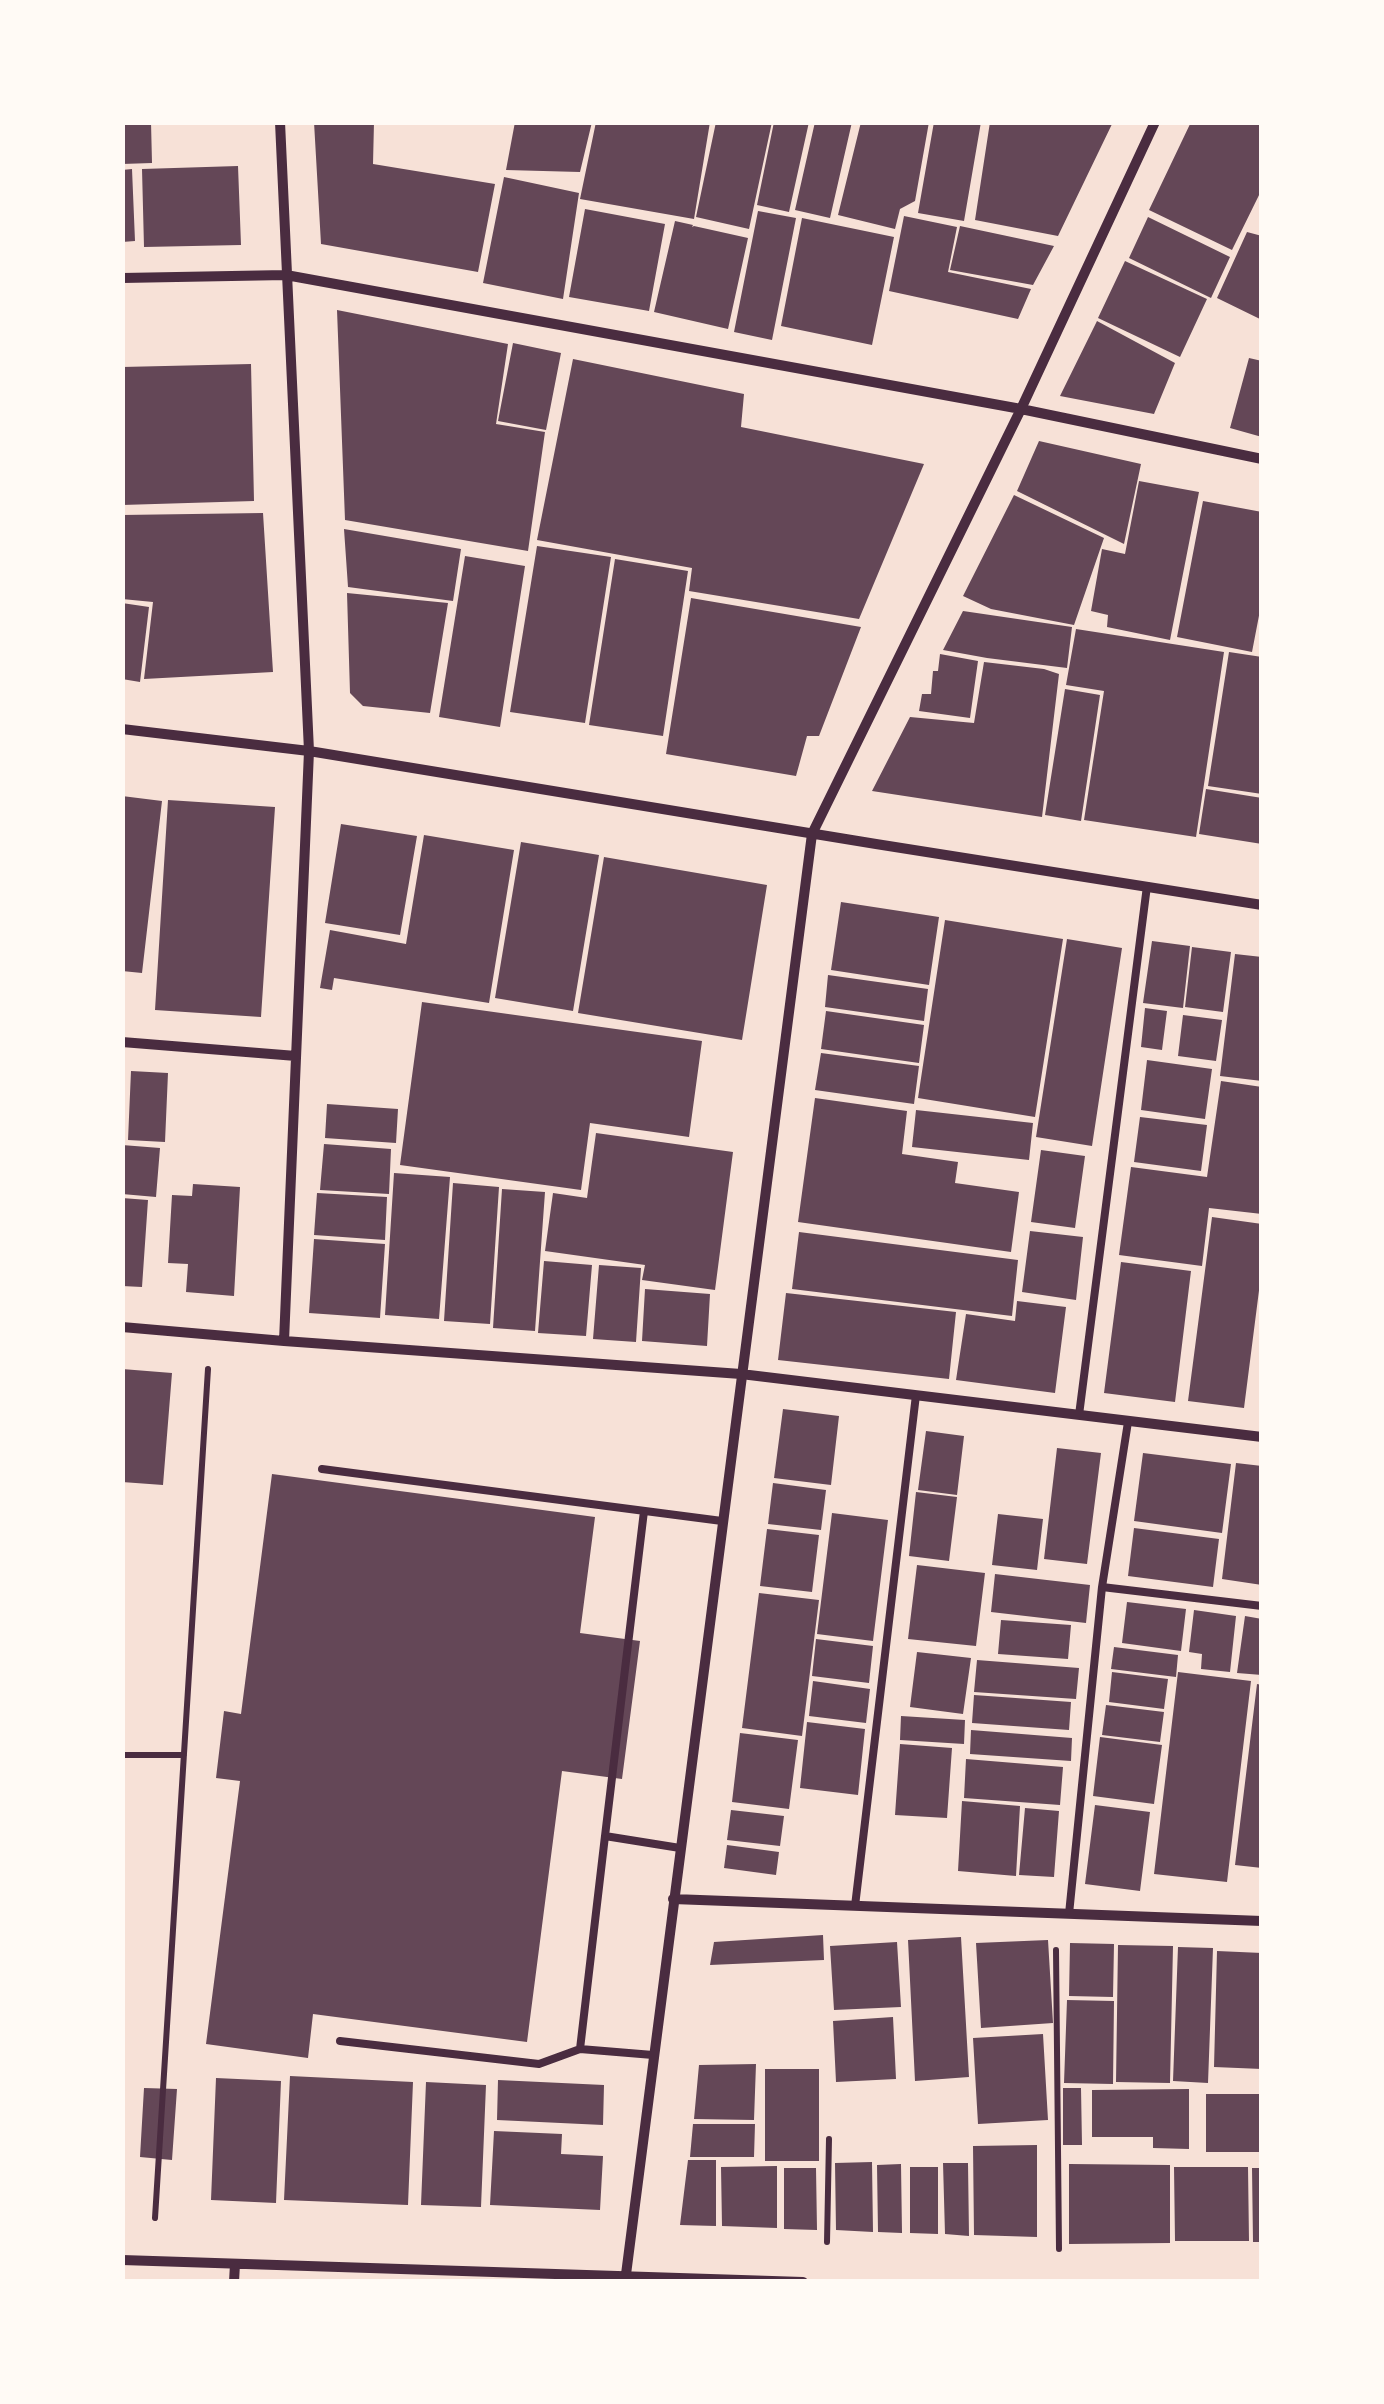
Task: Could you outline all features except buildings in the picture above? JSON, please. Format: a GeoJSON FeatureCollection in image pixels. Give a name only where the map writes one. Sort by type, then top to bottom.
{"type":"FeatureCollection","features":[{"type":"Feature","properties":{"kind":"street"},"geometry":{"type":"LineString","coordinates":[[280,122],[309,751],[284,1341]]}},
{"type":"Feature","properties":{"kind":"street"},"geometry":{"type":"LineString","coordinates":[[625,2279],[812,834],[1021,409],[1154,122]]}},
{"type":"Feature","properties":{"kind":"street"},"geometry":{"type":"LineString","coordinates":[[122,278],[286,275],[1021,409],[1262,459]]}},
{"type":"Feature","properties":{"kind":"street"},"geometry":{"type":"LineString","coordinates":[[122,728],[309,751],[1262,905]]}},
{"type":"Feature","properties":{"kind":"street"},"geometry":{"type":"LineString","coordinates":[[122,1042],[296,1056]]}},
{"type":"Feature","properties":{"kind":"street"},"geometry":{"type":"LineString","coordinates":[[122,1326],[741,1374],[1262,1437]]}},
{"type":"Feature","properties":{"kind":"street"},"geometry":{"type":"LineString","coordinates":[[673,1900],[1262,1921]]}},
{"type":"Feature","properties":{"kind":"street"},"geometry":{"type":"LineString","coordinates":[[122,2260],[803,2282]]}},
{"type":"Feature","properties":{"kind":"street"},"geometry":{"type":"LineString","coordinates":[[234,2282],[235,2264]]}},
{"type":"Feature","properties":{"kind":"lane"},"geometry":{"type":"LineString","coordinates":[[1079,1415],[1147,886]]}},
{"type":"Feature","properties":{"kind":"lane"},"geometry":{"type":"LineString","coordinates":[[855,1906],[916,1395]]}},
{"type":"Feature","properties":{"kind":"lane"},"geometry":{"type":"LineString","coordinates":[[1069,1914],[1102,1587],[1128,1422]]}},
{"type":"Feature","properties":{"kind":"lane"},"geometry":{"type":"LineString","coordinates":[[322,1469],[722,1520]]}},
{"type":"Feature","properties":{"kind":"lane"},"geometry":{"type":"LineString","coordinates":[[580,2048],[644,1510]]}},
{"type":"Feature","properties":{"kind":"lane"},"geometry":{"type":"LineString","coordinates":[[1102,1587],[1262,1606]]}},
{"type":"Feature","properties":{"kind":"lane"},"geometry":{"type":"LineString","coordinates":[[605,1836],[680,1848]]}},
{"type":"Feature","properties":{"kind":"lane"},"geometry":{"type":"LineString","coordinates":[[340,2041],[539,2064],[580,2048],[654,2055]]}},
{"type":"Feature","properties":{"kind":"path"},"geometry":{"type":"LineString","coordinates":[[155,2218],[211,1333]]}},
{"type":"Feature","properties":{"kind":"path"},"geometry":{"type":"LineString","coordinates":[[122,1755],[184,1755]]}},
{"type":"Feature","properties":{"kind":"path"},"geometry":{"type":"LineString","coordinates":[[1059,2249],[1055,1929],[1069,1914]]}},
{"type":"Feature","properties":{"kind":"path"},"geometry":{"type":"LineString","coordinates":[[827,2242],[829,2139]]}}]}
